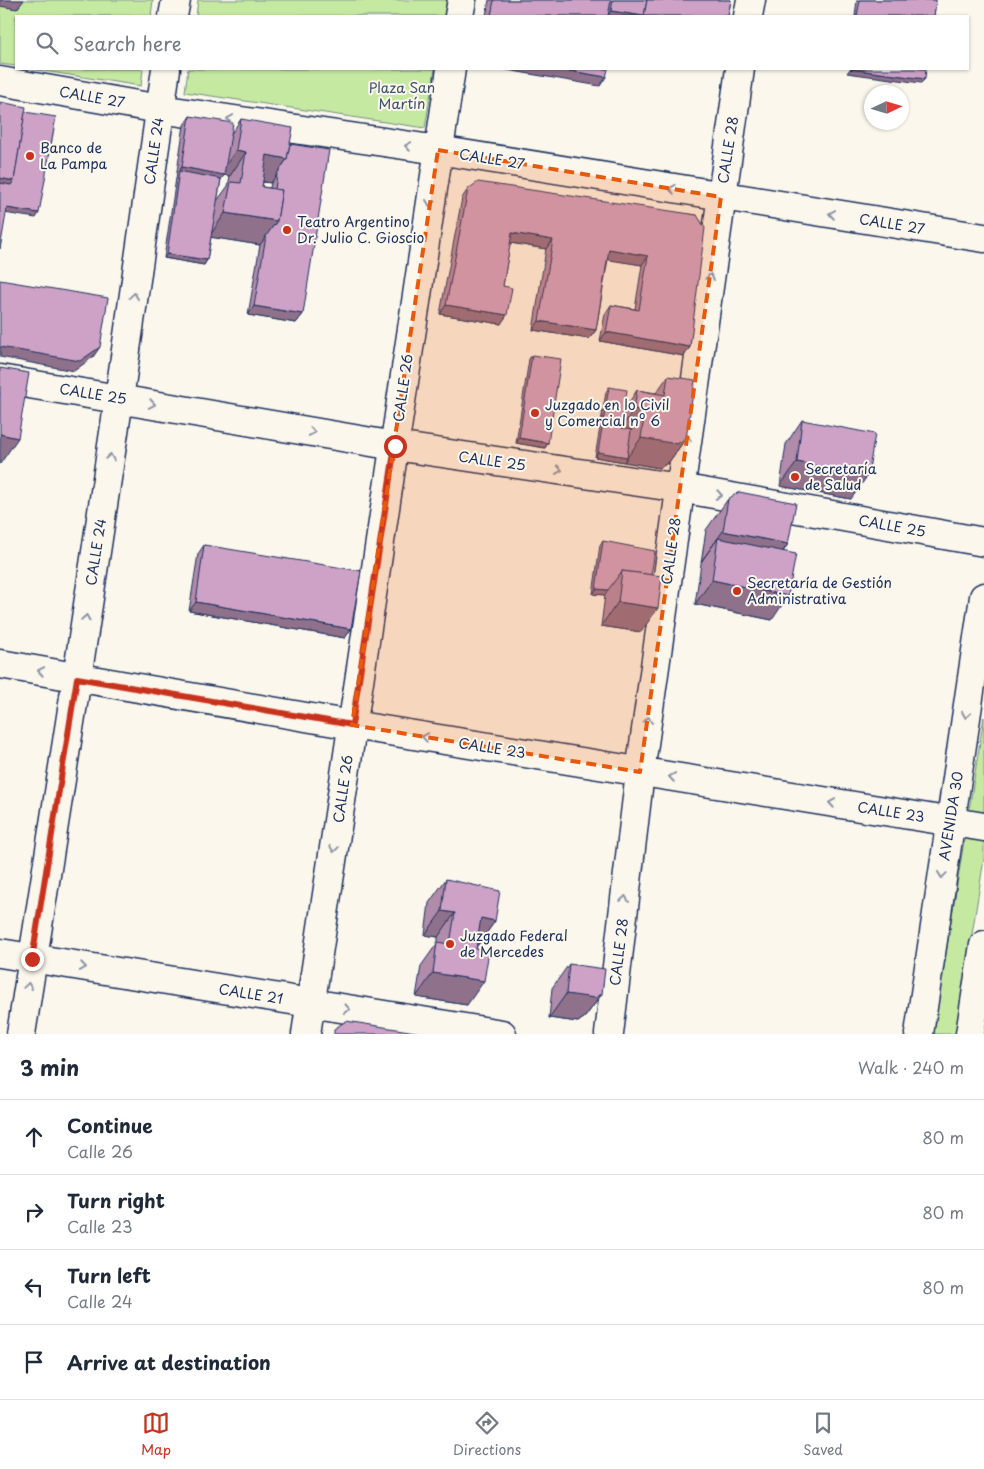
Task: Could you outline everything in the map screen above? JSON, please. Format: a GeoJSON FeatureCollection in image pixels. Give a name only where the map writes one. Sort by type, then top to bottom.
{"type":"FeatureCollection","features":[{"type":"Feature","properties":{"kind":"street"},"geometry":{"type":"LineString","coordinates":[[173,15],[176,0]]}},
{"type":"Feature","properties":{"kind":"street"},"geometry":{"type":"LineString","coordinates":[[460,15],[462,0]]}},
{"type":"Feature","properties":{"kind":"street"},"geometry":{"type":"LineString","coordinates":[[748,15],[751,0]]}},
{"type":"Feature","properties":{"kind":"street","name":"CALLE 24"},"geometry":{"type":"LineString","coordinates":[[21,1034],[77,678],[166,70]]}},
{"type":"Feature","properties":{"kind":"street","name":"CALLE 26"},"geometry":{"type":"LineString","coordinates":[[306,1034],[451,70]]}},
{"type":"Feature","properties":{"kind":"street","name":"CALLE 28"},"geometry":{"type":"LineString","coordinates":[[610,1034],[640,772],[740,70]]}},
{"type":"Feature","properties":{"kind":"street","name":"CALLE 27"},"geometry":{"type":"LineString","coordinates":[[0,80],[160,108],[438,150],[984,238]]}},
{"type":"Feature","properties":{"kind":"street","name":"CALLE 25"},"geometry":{"type":"LineString","coordinates":[[0,379],[395,446],[680,488],[984,542]]}},
{"type":"Feature","properties":{"kind":"street","name":"AVENIDA 30"},"geometry":{"type":"LineString","coordinates":[[918,1034],[984,597]]}},
{"type":"Feature","properties":{"kind":"street","name":"CALLE 23"},"geometry":{"type":"LineString","coordinates":[[0,664],[352,725],[984,828]]}},
{"type":"Feature","properties":{"kind":"street"},"geometry":{"type":"LineString","coordinates":[[970,1034],[984,945]]}},
{"type":"Feature","properties":{"kind":"street","name":"CALLE 21"},"geometry":{"type":"LineString","coordinates":[[0,953],[502,1034]]}},
{"type":"Feature","properties":{"kind":"highlighted area"},"geometry":{"type":"Polygon","coordinates":[[[438,150],[721,197],[640,772],[352,725],[438,150]]]}},
{"type":"Feature","properties":{"kind":"green space"},"geometry":{"type":"Polygon","coordinates":[[[0,0],[153,0],[151,15],[15,15],[15,66],[0,64],[0,0]]]}},
{"type":"Feature","properties":{"kind":"green space"},"geometry":{"type":"Polygon","coordinates":[[[198,0],[447,0],[444,15],[196,15],[198,0]]]}},
{"type":"Feature","properties":{"kind":"green space"},"geometry":{"type":"Polygon","coordinates":[[[37,70],[143,70],[141,86],[37,70]]]}},
{"type":"Feature","properties":{"kind":"green space","name":"Plaza San Martín"},"geometry":{"type":"Polygon","coordinates":[[[188,70],[435,70],[425,128],[185,92],[188,70]]]}},
{"type":"Feature","properties":{"kind":"green space"},"geometry":{"type":"Polygon","coordinates":[[[984,717],[984,859],[956,1034],[933,1034],[984,717]]]}},
{"type":"Feature","properties":{"kind":"building"},"geometry":{"type":"Polygon","coordinates":[[[494,0],[611,0],[608,15],[491,15],[494,0]]]}},
{"type":"Feature","properties":{"kind":"building"},"geometry":{"type":"Polygon","coordinates":[[[613,0],[647,0],[644,15],[611,11],[613,0]]]}},
{"type":"Feature","properties":{"kind":"building"},"geometry":{"type":"Polygon","coordinates":[[[647,0],[731,0],[728,15],[644,15],[647,0]]]}},
{"type":"Feature","properties":{"kind":"building"},"geometry":{"type":"Polygon","coordinates":[[[860,0],[936,0],[934,15],[857,15],[860,0]]]}},
{"type":"Feature","properties":{"kind":"building"},"geometry":{"type":"Polygon","coordinates":[[[565,70],[608,70],[606,77],[565,70]]]}},
{"type":"Feature","properties":{"kind":"building"},"geometry":{"type":"Polygon","coordinates":[[[858,70],[926,70],[925,79],[858,70]]]}},
{"type":"Feature","properties":{"kind":"building"},"geometry":{"type":"Polygon","coordinates":[[[0,102],[26,107],[14,181],[0,178],[0,102]]]}},
{"type":"Feature","properties":{"kind":"building","name":"Banco de La Pampa"},"geometry":{"type":"Polygon","coordinates":[[[25,112],[56,117],[39,213],[7,208],[0,249],[0,183],[11,185],[14,181],[25,112]]]}},
{"type":"Feature","properties":{"kind":"building"},"geometry":{"type":"Polygon","coordinates":[[[190,116],[233,123],[224,175],[182,167],[190,116]]]}},
{"type":"Feature","properties":{"kind":"building"},"geometry":{"type":"Polygon","coordinates":[[[241,119],[293,128],[287,159],[267,155],[262,187],[282,190],[277,221],[225,213],[231,182],[241,183],[246,152],[236,150],[241,119]]]}},
{"type":"Feature","properties":{"kind":"building","name":"Teatro Argentino Dr. Julio C. Gioscio"},"geometry":{"type":"Polygon","coordinates":[[[290,144],[329,150],[303,314],[254,306],[266,236],[277,221],[282,190],[275,189],[277,174],[287,159],[290,144]]]}},
{"type":"Feature","properties":{"kind":"building"},"geometry":{"type":"Polygon","coordinates":[[[179,171],[221,179],[207,260],[167,254],[179,171]]]}},
{"type":"Feature","properties":{"kind":"building"},"geometry":{"type":"Polygon","coordinates":[[[478,182],[697,215],[705,228],[690,347],[606,332],[611,305],[639,310],[648,256],[609,249],[596,330],[539,321],[553,240],[512,233],[503,286],[512,288],[507,315],[446,305],[468,189],[478,182]]]}},
{"type":"Feature","properties":{"kind":"building"},"geometry":{"type":"Polygon","coordinates":[[[0,280],[108,298],[100,347],[80,361],[0,347],[0,280]]]}},
{"type":"Feature","properties":{"kind":"building","name":"Juzgado en lo Civil y Comercial nº 6"},"geometry":{"type":"Polygon","coordinates":[[[532,355],[561,359],[548,443],[519,438],[532,355]]]}},
{"type":"Feature","properties":{"kind":"building"},"geometry":{"type":"Polygon","coordinates":[[[0,368],[29,373],[18,438],[0,434],[0,368]]]}},
{"type":"Feature","properties":{"kind":"building"},"geometry":{"type":"Polygon","coordinates":[[[668,376],[695,380],[686,438],[677,444],[641,438],[645,411],[634,409],[637,390],[665,395],[668,376]]]}},
{"type":"Feature","properties":{"kind":"building"},"geometry":{"type":"Polygon","coordinates":[[[609,387],[627,390],[621,428],[631,430],[627,457],[598,452],[609,387]]]}},
{"type":"Feature","properties":{"kind":"building"},"geometry":{"type":"Polygon","coordinates":[[[802,420],[875,434],[868,475],[797,462],[802,420]]]}},
{"type":"Feature","properties":{"kind":"building"},"geometry":{"type":"Polygon","coordinates":[[[739,492],[796,503],[788,544],[723,531],[728,499],[739,492]]]}},
{"type":"Feature","properties":{"kind":"building"},"geometry":{"type":"Polygon","coordinates":[[[718,538],[796,554],[788,596],[712,580],[718,538]]]}},
{"type":"Feature","properties":{"kind":"building"},"geometry":{"type":"Polygon","coordinates":[[[603,541],[655,551],[651,575],[622,571],[608,590],[596,589],[603,541]]]}},
{"type":"Feature","properties":{"kind":"building"},"geometry":{"type":"Polygon","coordinates":[[[204,545],[361,571],[351,629],[196,602],[204,545]]]}},
{"type":"Feature","properties":{"kind":"building"},"geometry":{"type":"Polygon","coordinates":[[[622,571],[662,576],[658,608],[618,602],[622,571]]]}},
{"type":"Feature","properties":{"kind":"building"},"geometry":{"type":"Polygon","coordinates":[[[446,879],[500,891],[495,921],[481,918],[476,949],[489,951],[484,981],[433,973],[437,942],[450,944],[455,913],[442,911],[446,879]]]}},
{"type":"Feature","properties":{"kind":"building"},"geometry":{"type":"Polygon","coordinates":[[[569,964],[605,969],[602,994],[595,998],[566,994],[569,964]]]}},
{"type":"Feature","properties":{"kind":"building"},"geometry":{"type":"Polygon","coordinates":[[[346,1021],[428,1034],[334,1034],[334,1029],[346,1021]]]}},
{"type":"Feature","properties":{"kind":"place","name":"Banco de La Pampa"},"geometry":{"type":"Point","coordinates":[30,156]}},
{"type":"Feature","properties":{"kind":"place","name":"Teatro Argentino Dr. Julio C. Gioscio"},"geometry":{"type":"Point","coordinates":[287,230]}},
{"type":"Feature","properties":{"kind":"place","name":"Juzgado en lo Civil y Comercial nº 6"},"geometry":{"type":"Point","coordinates":[535,413]}},
{"type":"Feature","properties":{"kind":"place","name":"Secretaría de Salud"},"geometry":{"type":"Point","coordinates":[795,477]}},
{"type":"Feature","properties":{"kind":"place","name":"Secretaría de Gestión Administrativa"},"geometry":{"type":"Point","coordinates":[737,591]}},
{"type":"Feature","properties":{"kind":"place","name":"Juzgado Federal de Mercedes"},"geometry":{"type":"Point","coordinates":[450,944]}},
{"type":"Feature","properties":{"kind":"route"},"geometry":{"type":"LineString","coordinates":[[32,959],[77,678],[352,725],[395,446]]}}]}
